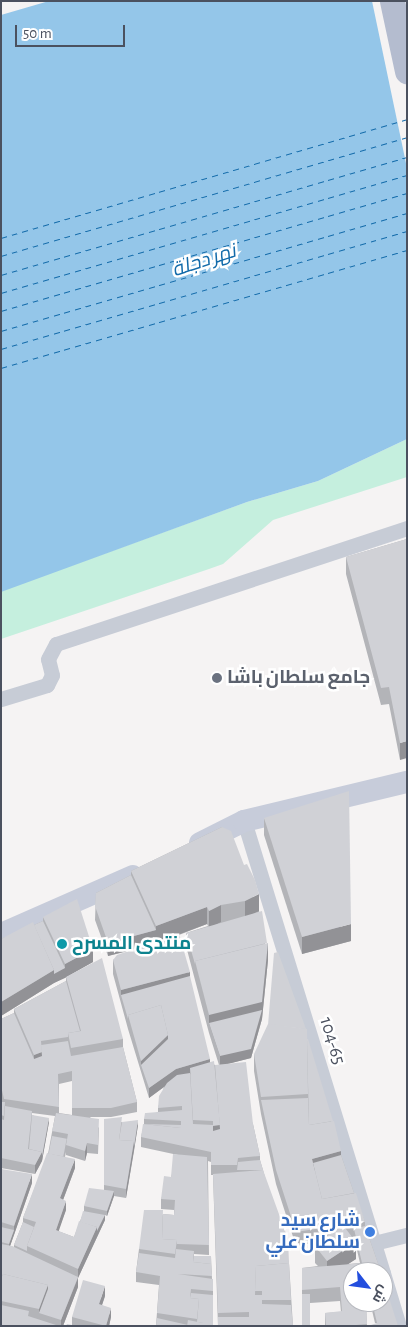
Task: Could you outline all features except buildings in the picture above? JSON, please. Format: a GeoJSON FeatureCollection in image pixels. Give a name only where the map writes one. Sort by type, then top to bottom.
{"type":"FeatureCollection","features":[{"type":"Feature","properties":{"kind":"main road"},"geometry":{"type":"LineString","coordinates":[[392,1],[407,71]]}},
{"type":"Feature","properties":{"kind":"main road"},"geometry":{"type":"LineString","coordinates":[[180,853],[244,821],[407,782]]}},
{"type":"Feature","properties":{"kind":"main road"},"geometry":{"type":"LineString","coordinates":[[1,934],[155,865]]}},
{"type":"Feature","properties":{"kind":"street"},"geometry":{"type":"LineString","coordinates":[[1,699],[47,685],[52,675],[48,659],[56,644],[407,528]]}},
{"type":"Feature","properties":{"kind":"street","name":"104-65"},"geometry":{"type":"LineString","coordinates":[[244,821],[380,1262]]}},
{"type":"Feature","properties":{"kind":"street"},"geometry":{"type":"LineString","coordinates":[[374,1243],[407,1235]]}},
{"type":"Feature","properties":{"kind":"street","name":"104-65"},"geometry":{"type":"LineString","coordinates":[[393,1306],[399,1326]]}},
{"type":"Feature","properties":{"kind":"green space"},"geometry":{"type":"Polygon","coordinates":[[[407,439],[407,477],[273,520],[223,564],[1,639],[1,592],[4,590],[247,502],[318,481],[407,439]]]}},
{"type":"Feature","properties":{"kind":"water","name":"نهر دجلة"},"geometry":{"type":"Polygon","coordinates":[[[49,1],[407,1],[407,439],[318,481],[247,502],[1,592],[1,15],[49,1]]]}},
{"type":"Feature","properties":{"kind":"pier"},"geometry":{"type":"Polygon","coordinates":[[[372,1],[407,1],[407,168],[372,1]]]}},
{"type":"Feature","properties":{"kind":"ferry route"},"geometry":{"type":"LineString","coordinates":[[1,238],[407,119]]}},
{"type":"Feature","properties":{"kind":"ferry route"},"geometry":{"type":"LineString","coordinates":[[1,256],[407,137]]}},
{"type":"Feature","properties":{"kind":"ferry route"},"geometry":{"type":"LineString","coordinates":[[1,275],[407,157]]}},
{"type":"Feature","properties":{"kind":"ferry route"},"geometry":{"type":"LineString","coordinates":[[1,293],[407,175]]}},
{"type":"Feature","properties":{"kind":"ferry route"},"geometry":{"type":"LineString","coordinates":[[1,311],[407,193]]}},
{"type":"Feature","properties":{"kind":"ferry route"},"geometry":{"type":"LineString","coordinates":[[1,331],[407,213]]}},
{"type":"Feature","properties":{"kind":"ferry route"},"geometry":{"type":"LineString","coordinates":[[1,349],[407,231]]}},
{"type":"Feature","properties":{"kind":"ferry route"},"geometry":{"type":"LineString","coordinates":[[1,368],[407,250]]}},
{"type":"Feature","properties":{"kind":"place","name":"جامع سلطان باشا"},"geometry":{"type":"Point","coordinates":[217,678]}},
{"type":"Feature","properties":{"kind":"place","name":"منتدى المسرح"},"geometry":{"type":"Point","coordinates":[62,944]}},
{"type":"Feature","properties":{"kind":"place","name":"شارع سيد سلطان علي"},"geometry":{"type":"Point","coordinates":[370,1232]}}]}
